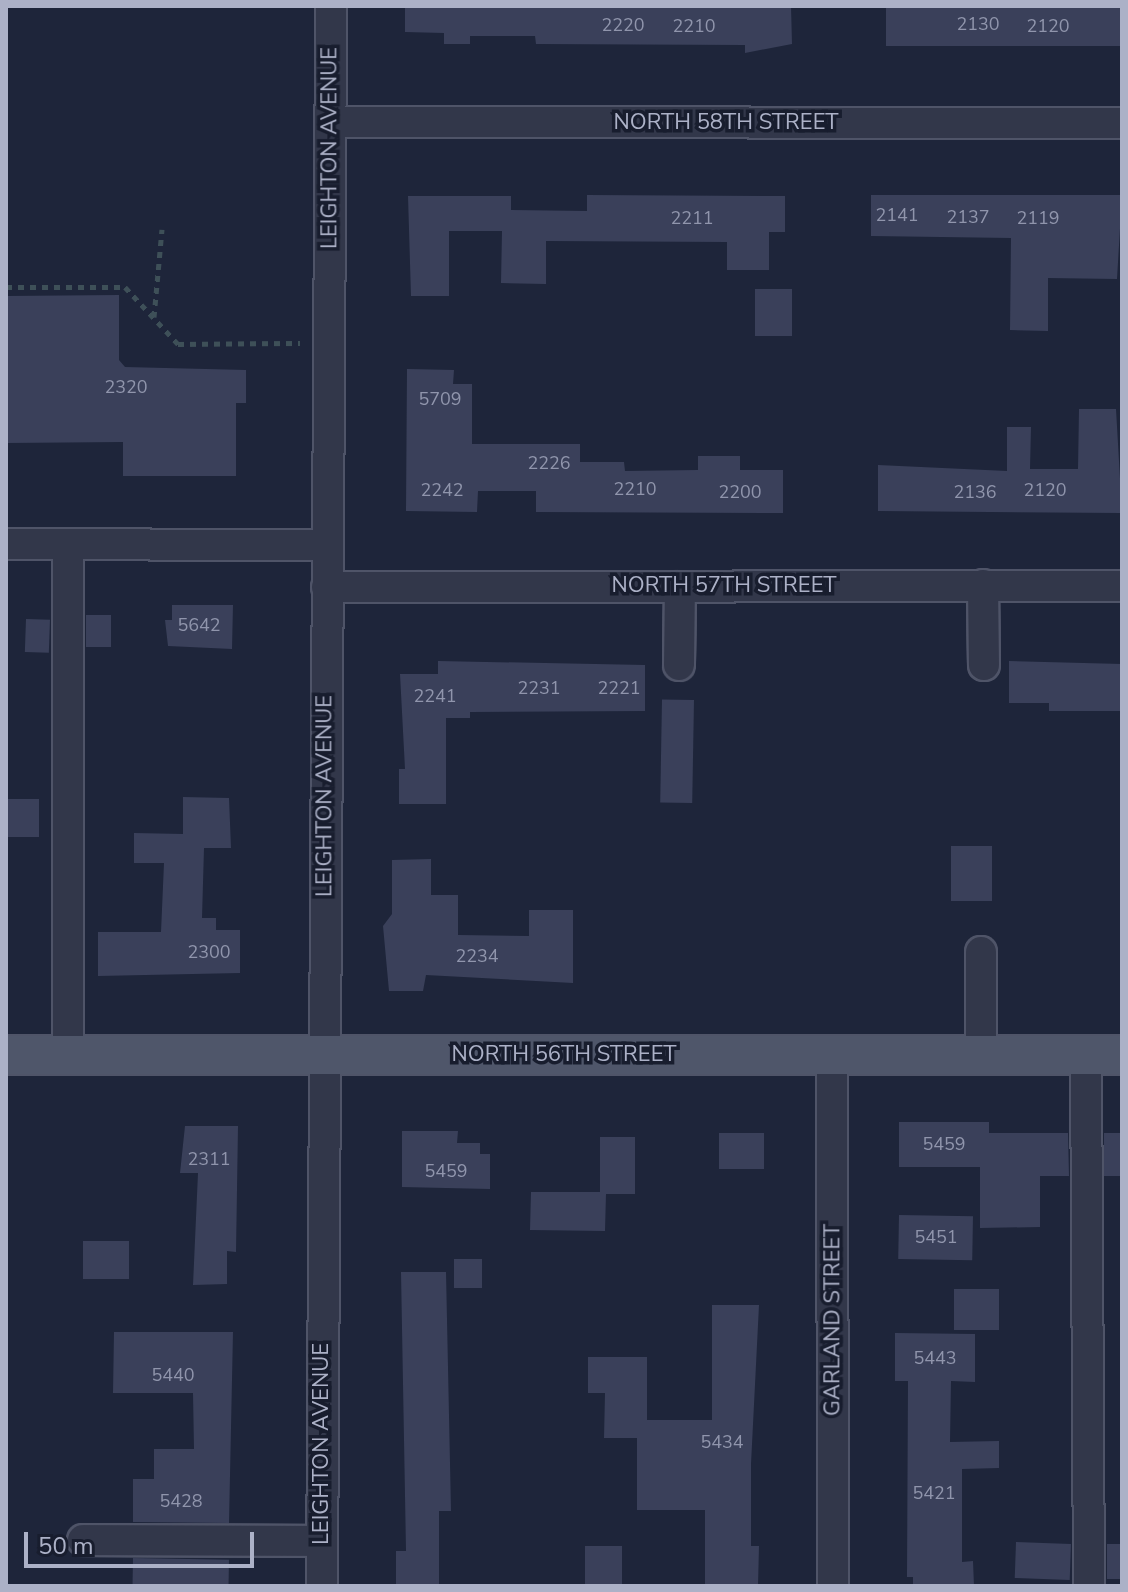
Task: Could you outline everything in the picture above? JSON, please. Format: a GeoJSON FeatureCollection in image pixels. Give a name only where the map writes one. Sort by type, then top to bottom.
{"type":"FeatureCollection","features":[{"type":"Feature","properties":{"kind":"main road","name":"NORTH 56TH STREET"},"geometry":{"type":"LineString","coordinates":[[6,1055],[1104,1055]]}},
{"type":"Feature","properties":{"kind":"street","name":"LEIGHTON AVENUE"},"geometry":{"type":"LineString","coordinates":[[322,1586],[331,6]]}},
{"type":"Feature","properties":{"kind":"street","name":"NORTH 58TH STREET"},"geometry":{"type":"LineString","coordinates":[[330,122],[1122,123]]}},
{"type":"Feature","properties":{"kind":"street"},"geometry":{"type":"LineString","coordinates":[[6,544],[327,545]]}},
{"type":"Feature","properties":{"kind":"street"},"geometry":{"type":"LineString","coordinates":[[68,544],[68,1055]]}},
{"type":"Feature","properties":{"kind":"street"},"geometry":{"type":"LineString","coordinates":[[983,585],[984,665]]}},
{"type":"Feature","properties":{"kind":"street","name":"NORTH 57TH STREET"},"geometry":{"type":"LineString","coordinates":[[327,587],[1122,586]]}},
{"type":"Feature","properties":{"kind":"street"},"geometry":{"type":"LineString","coordinates":[[679,665],[680,587]]}},
{"type":"Feature","properties":{"kind":"street"},"geometry":{"type":"LineString","coordinates":[[981,952],[981,1055]]}},
{"type":"Feature","properties":{"kind":"street","name":"GARLAND STREET"},"geometry":{"type":"LineString","coordinates":[[832,1055],[833,1586]]}},
{"type":"Feature","properties":{"kind":"street"},"geometry":{"type":"LineString","coordinates":[[1089,1586],[1104,1055]]}},
{"type":"Feature","properties":{"kind":"street"},"geometry":{"type":"LineString","coordinates":[[83,1540],[322,1541]]}},
{"type":"Feature","properties":{"kind":"path"},"geometry":{"type":"LineString","coordinates":[[154,318],[162,229]]}},
{"type":"Feature","properties":{"kind":"path"},"geometry":{"type":"LineString","coordinates":[[6,287],[125,287],[178,344],[309,343]]}},
{"type":"Feature","properties":{"kind":"building"},"geometry":{"type":"Polygon","coordinates":[[[405,6],[791,6],[792,44],[745,53],[745,45],[536,44],[535,36],[470,36],[470,44],[444,44],[444,33],[405,32],[405,6]]]}},
{"type":"Feature","properties":{"kind":"building"},"geometry":{"type":"Polygon","coordinates":[[[886,6],[1122,6],[1122,46],[886,46],[886,6]]]}},
{"type":"Feature","properties":{"kind":"building"},"geometry":{"type":"Polygon","coordinates":[[[587,195],[785,196],[785,232],[769,232],[769,270],[727,270],[727,242],[546,241],[546,284],[501,283],[502,231],[449,231],[449,296],[411,296],[408,196],[511,196],[511,210],[587,211],[587,195]]]}},
{"type":"Feature","properties":{"kind":"building"},"geometry":{"type":"Polygon","coordinates":[[[871,195],[1122,195],[1117,279],[1048,278],[1048,331],[1010,330],[1011,238],[871,236],[871,195]]]}},
{"type":"Feature","properties":{"kind":"building"},"geometry":{"type":"Polygon","coordinates":[[[755,289],[792,289],[792,336],[755,336],[755,289]]]}},
{"type":"Feature","properties":{"kind":"building"},"geometry":{"type":"Polygon","coordinates":[[[119,295],[119,360],[125,367],[246,370],[246,403],[236,403],[236,476],[123,476],[123,442],[6,443],[6,296],[119,295]]]}},
{"type":"Feature","properties":{"kind":"building"},"geometry":{"type":"Polygon","coordinates":[[[407,369],[454,370],[453,384],[472,384],[472,444],[580,444],[580,462],[624,462],[625,471],[698,470],[698,456],[740,456],[740,470],[783,470],[783,513],[536,512],[536,491],[478,491],[477,512],[406,511],[407,369]]]}},
{"type":"Feature","properties":{"kind":"building"},"geometry":{"type":"Polygon","coordinates":[[[1079,409],[1116,409],[1122,513],[878,511],[878,465],[1007,471],[1007,427],[1031,427],[1030,469],[1078,469],[1079,409]]]}},
{"type":"Feature","properties":{"kind":"building"},"geometry":{"type":"Polygon","coordinates":[[[172,605],[233,605],[232,649],[168,646],[165,620],[172,620],[172,605]]]}},
{"type":"Feature","properties":{"kind":"building"},"geometry":{"type":"Polygon","coordinates":[[[86,615],[111,615],[111,647],[86,647],[86,615]]]}},
{"type":"Feature","properties":{"kind":"building"},"geometry":{"type":"Polygon","coordinates":[[[26,619],[50,620],[49,653],[25,652],[26,619]]]}},
{"type":"Feature","properties":{"kind":"building"},"geometry":{"type":"Polygon","coordinates":[[[438,661],[645,665],[645,711],[470,712],[470,718],[446,718],[446,804],[399,804],[399,769],[405,769],[400,674],[438,674],[438,661]]]}},
{"type":"Feature","properties":{"kind":"building"},"geometry":{"type":"Polygon","coordinates":[[[1009,661],[1122,664],[1122,711],[1049,711],[1049,703],[1009,703],[1009,661]]]}},
{"type":"Feature","properties":{"kind":"building"},"geometry":{"type":"Polygon","coordinates":[[[662,699],[694,700],[692,803],[660,802],[662,699]]]}},
{"type":"Feature","properties":{"kind":"building"},"geometry":{"type":"Polygon","coordinates":[[[183,797],[229,798],[231,848],[204,848],[202,918],[216,918],[216,930],[240,930],[240,973],[98,976],[98,932],[161,932],[164,863],[134,863],[134,833],[183,834],[183,797]]]}},
{"type":"Feature","properties":{"kind":"building"},"geometry":{"type":"Polygon","coordinates":[[[6,799],[39,799],[39,837],[6,837],[6,799]]]}},
{"type":"Feature","properties":{"kind":"building"},"geometry":{"type":"Polygon","coordinates":[[[951,846],[992,846],[992,901],[951,901],[951,846]]]}},
{"type":"Feature","properties":{"kind":"building"},"geometry":{"type":"Polygon","coordinates":[[[431,859],[431,895],[458,895],[458,935],[529,936],[529,910],[573,910],[573,983],[426,975],[423,991],[389,991],[383,926],[392,914],[392,860],[431,859]]]}},
{"type":"Feature","properties":{"kind":"building"},"geometry":{"type":"Polygon","coordinates":[[[899,1122],[989,1122],[989,1133],[1068,1133],[1069,1176],[1040,1176],[1040,1227],[980,1228],[980,1167],[899,1167],[899,1122]]]}},
{"type":"Feature","properties":{"kind":"building"},"geometry":{"type":"Polygon","coordinates":[[[185,1126],[238,1126],[236,1252],[227,1251],[227,1284],[193,1285],[198,1173],[180,1173],[185,1126]]]}},
{"type":"Feature","properties":{"kind":"building"},"geometry":{"type":"Polygon","coordinates":[[[402,1131],[458,1131],[457,1143],[480,1143],[480,1154],[490,1154],[490,1189],[402,1187],[402,1131]]]}},
{"type":"Feature","properties":{"kind":"building"},"geometry":{"type":"Polygon","coordinates":[[[719,1133],[764,1133],[764,1169],[719,1169],[719,1133]]]}},
{"type":"Feature","properties":{"kind":"building"},"geometry":{"type":"Polygon","coordinates":[[[1104,1133],[1122,1133],[1122,1176],[1104,1176],[1104,1133]]]}},
{"type":"Feature","properties":{"kind":"building"},"geometry":{"type":"Polygon","coordinates":[[[600,1137],[635,1137],[635,1194],[606,1194],[605,1231],[530,1230],[531,1192],[600,1192],[600,1137]]]}},
{"type":"Feature","properties":{"kind":"building"},"geometry":{"type":"Polygon","coordinates":[[[899,1215],[973,1216],[972,1260],[898,1259],[899,1215]]]}},
{"type":"Feature","properties":{"kind":"building"},"geometry":{"type":"Polygon","coordinates":[[[83,1241],[129,1241],[129,1279],[83,1279],[83,1241]]]}},
{"type":"Feature","properties":{"kind":"building"},"geometry":{"type":"Polygon","coordinates":[[[454,1259],[482,1259],[482,1288],[454,1288],[454,1259]]]}},
{"type":"Feature","properties":{"kind":"building"},"geometry":{"type":"Polygon","coordinates":[[[401,1272],[446,1272],[451,1511],[439,1511],[439,1586],[396,1586],[396,1551],[406,1551],[401,1272]]]}},
{"type":"Feature","properties":{"kind":"building"},"geometry":{"type":"Polygon","coordinates":[[[954,1289],[999,1289],[999,1330],[954,1330],[954,1289]]]}},
{"type":"Feature","properties":{"kind":"building"},"geometry":{"type":"Polygon","coordinates":[[[712,1305],[759,1305],[751,1464],[751,1546],[759,1546],[758,1586],[705,1586],[705,1510],[637,1510],[637,1438],[604,1438],[605,1393],[588,1393],[588,1357],[647,1357],[647,1420],[712,1420],[712,1305]]]}},
{"type":"Feature","properties":{"kind":"building"},"geometry":{"type":"Polygon","coordinates":[[[114,1332],[233,1332],[229,1523],[133,1522],[133,1479],[154,1479],[154,1449],[194,1449],[193,1393],[113,1393],[114,1332]]]}},
{"type":"Feature","properties":{"kind":"building"},"geometry":{"type":"Polygon","coordinates":[[[895,1333],[975,1334],[975,1382],[951,1381],[950,1442],[999,1441],[999,1468],[962,1469],[962,1562],[973,1561],[974,1586],[913,1586],[913,1577],[907,1577],[908,1381],[895,1381],[895,1333]]]}},
{"type":"Feature","properties":{"kind":"building"},"geometry":{"type":"Polygon","coordinates":[[[1016,1542],[1071,1544],[1070,1580],[1015,1578],[1016,1542]]]}},
{"type":"Feature","properties":{"kind":"building"},"geometry":{"type":"Polygon","coordinates":[[[1107,1544],[1122,1544],[1122,1579],[1107,1579],[1107,1544]]]}},
{"type":"Feature","properties":{"kind":"building"},"geometry":{"type":"Polygon","coordinates":[[[585,1546],[622,1546],[622,1586],[585,1586],[585,1546]]]}},
{"type":"Feature","properties":{"kind":"building"},"geometry":{"type":"Polygon","coordinates":[[[133,1558],[229,1560],[229,1586],[133,1586],[133,1558]]]}}]}
